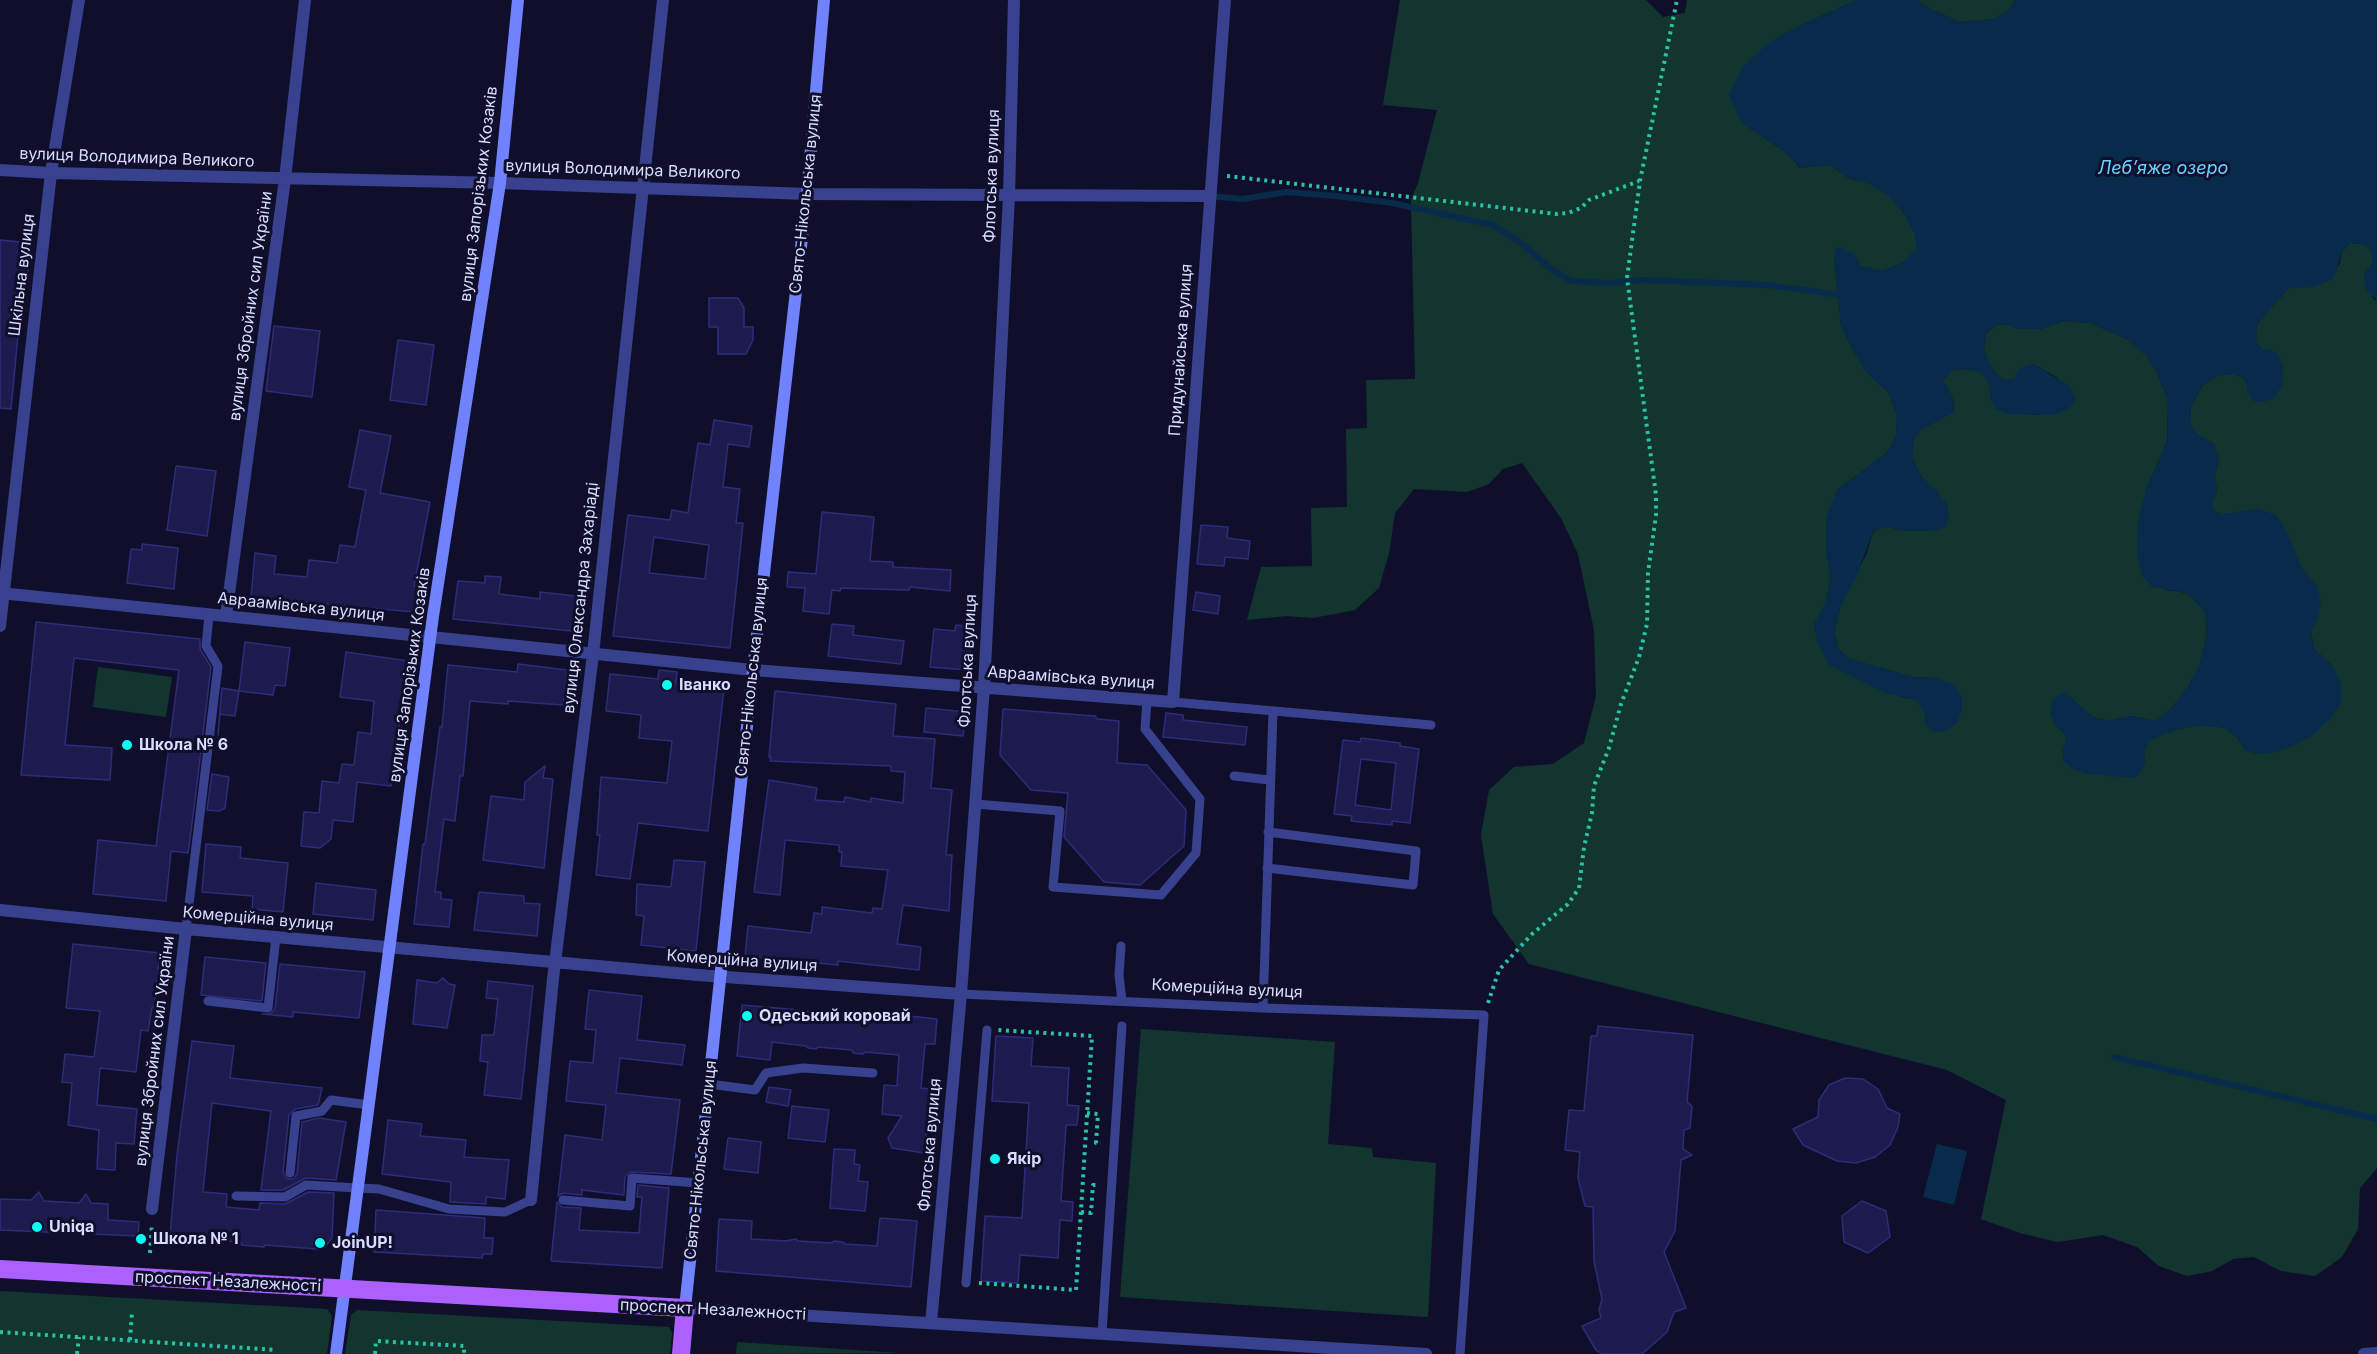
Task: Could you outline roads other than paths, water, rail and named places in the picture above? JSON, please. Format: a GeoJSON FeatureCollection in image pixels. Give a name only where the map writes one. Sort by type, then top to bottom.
{"type":"FeatureCollection","features":[{"type":"Feature","properties":{"kind":"main road","name":"вулиця Запорізьких Козаків"},"geometry":{"type":"LineString","coordinates":[[336,1354],[431,637],[500,183],[518,0]]}},
{"type":"Feature","properties":{"kind":"main road","name":"Свято-Нікольська вулиця"},"geometry":{"type":"LineString","coordinates":[[681,1354],[719,977],[807,194],[824,0]]}},
{"type":"Feature","properties":{"kind":"main road","name":"проспект Незалежності"},"geometry":{"type":"LineString","coordinates":[[0,1269],[685,1308]]}},
{"type":"Feature","properties":{"kind":"street","name":"Шкільна вулиця"},"geometry":{"type":"LineString","coordinates":[[0,626],[1,593],[51,173],[80,0]]}},
{"type":"Feature","properties":{"kind":"street","name":"вулиця Збройних сил України"},"geometry":{"type":"LineString","coordinates":[[226,616],[285,179],[305,0]]}},
{"type":"Feature","properties":{"kind":"street","name":"вулиця Олександра Захаріаді"},"geometry":{"type":"LineString","coordinates":[[531,1200],[663,0]]}},
{"type":"Feature","properties":{"kind":"street","name":"Флотська вулиця"},"geometry":{"type":"LineString","coordinates":[[931,1323],[961,994],[984,687],[1009,196],[1014,0]]}},
{"type":"Feature","properties":{"kind":"street","name":"Придунайська вулиця"},"geometry":{"type":"LineString","coordinates":[[1173,702],[1210,177],[1225,0]]}},
{"type":"Feature","properties":{"kind":"street","name":"вулиця Володимира Великого"},"geometry":{"type":"LineString","coordinates":[[0,170],[642,187],[807,194],[1209,196]]}},
{"type":"Feature","properties":{"kind":"street","name":"Авраамівська вулиця"},"geometry":{"type":"LineString","coordinates":[[1,593],[753,670],[1173,702]]}},
{"type":"Feature","properties":{"kind":"street","name":"Комерційна вулиця"},"geometry":{"type":"LineString","coordinates":[[0,910],[719,977],[961,994]]}},
{"type":"Feature","properties":{"kind":"street","name":"вулиця Збройних сил України"},"geometry":{"type":"LineString","coordinates":[[152,1209],[186,929]]}},
{"type":"Feature","properties":{"kind":"street","name":"проспект Незалежності"},"geometry":{"type":"LineString","coordinates":[[685,1308],[1426,1354]]}},
{"type":"Feature","properties":{"kind":"street"},"geometry":{"type":"LineString","coordinates":[[2364,1354],[2377,1353]]}},
{"type":"Feature","properties":{"kind":"lane","name":"вулиця Збройних сил України"},"geometry":{"type":"LineString","coordinates":[[186,929],[218,666],[206,646],[209,615]]}},
{"type":"Feature","properties":{"kind":"lane"},"geometry":{"type":"LineString","coordinates":[[975,804],[1060,810],[1053,887],[1161,895],[1196,853],[1200,799],[1145,729],[1147,700]]}},
{"type":"Feature","properties":{"kind":"lane"},"geometry":{"type":"LineString","coordinates":[[1173,702],[1431,725]]}},
{"type":"Feature","properties":{"kind":"lane"},"geometry":{"type":"LineString","coordinates":[[1263,1008],[1272,712]]}},
{"type":"Feature","properties":{"kind":"lane"},"geometry":{"type":"LineString","coordinates":[[1234,776],[1270,780]]}},
{"type":"Feature","properties":{"kind":"lane"},"geometry":{"type":"LineString","coordinates":[[1267,868],[1413,885],[1416,851],[1268,832]]}},
{"type":"Feature","properties":{"kind":"lane"},"geometry":{"type":"LineString","coordinates":[[208,1001],[268,1008],[276,936]]}},
{"type":"Feature","properties":{"kind":"lane"},"geometry":{"type":"LineString","coordinates":[[1121,946],[1119,975],[1122,1000]]}},
{"type":"Feature","properties":{"kind":"lane","name":"Комерційна вулиця"},"geometry":{"type":"LineString","coordinates":[[961,994],[1263,1008],[1484,1015],[1460,1354]]}},
{"type":"Feature","properties":{"kind":"lane"},"geometry":{"type":"LineString","coordinates":[[1102,1333],[1122,1026]]}},
{"type":"Feature","properties":{"kind":"lane"},"geometry":{"type":"LineString","coordinates":[[966,1282],[987,1030]]}},
{"type":"Feature","properties":{"kind":"lane"},"geometry":{"type":"LineString","coordinates":[[709,1084],[755,1090],[766,1073],[803,1068],[873,1073]]}},
{"type":"Feature","properties":{"kind":"lane"},"geometry":{"type":"LineString","coordinates":[[290,1173],[296,1116],[322,1111],[331,1100],[369,1105]]}},
{"type":"Feature","properties":{"kind":"lane"},"geometry":{"type":"LineString","coordinates":[[563,1200],[630,1206],[632,1178],[698,1183]]}},
{"type":"Feature","properties":{"kind":"lane"},"geometry":{"type":"LineString","coordinates":[[236,1196],[285,1197],[306,1185],[358,1188],[379,1190],[449,1209],[505,1212],[531,1200]]}},
{"type":"Feature","properties":{"kind":"water","name":"Леб’яже озеро"},"geometry":{"type":"Polygon","coordinates":[[[1857,0],[1916,0],[1960,22],[1994,19],[2007,12],[2016,0],[2377,0],[2377,300],[2365,289],[2364,275],[2373,262],[2371,250],[2362,244],[2350,243],[2342,252],[2334,278],[2315,287],[2289,288],[2257,324],[2256,341],[2262,349],[2277,352],[2283,366],[2282,386],[2273,399],[2262,402],[2252,401],[2247,391],[2247,384],[2242,377],[2235,374],[2217,376],[2202,386],[2191,407],[2190,425],[2198,435],[2214,444],[2219,461],[2215,474],[2217,492],[2212,503],[2215,512],[2222,514],[2258,509],[2276,515],[2286,530],[2302,569],[2317,586],[2321,602],[2318,619],[2311,632],[2314,649],[2331,664],[2341,683],[2341,704],[2329,720],[2313,735],[2276,752],[2257,754],[2246,751],[2236,736],[2225,728],[2202,725],[2178,729],[2148,741],[2144,752],[2145,763],[2141,772],[2134,778],[2087,774],[2071,768],[2063,760],[2062,748],[2066,742],[2065,734],[2056,726],[2051,713],[2051,702],[2061,693],[2071,697],[2094,717],[2108,721],[2131,716],[2156,721],[2172,707],[2188,687],[2200,665],[2207,633],[2205,611],[2187,593],[2152,587],[2142,575],[2137,553],[2138,518],[2146,490],[2167,441],[2168,400],[2147,356],[2125,338],[2090,323],[2064,321],[2041,329],[2019,329],[2007,324],[1996,325],[1986,334],[1984,348],[1986,358],[1996,374],[2005,380],[2014,379],[2019,368],[2033,364],[2070,386],[2076,399],[2068,410],[2052,415],[2009,414],[1995,409],[1990,399],[1990,386],[1982,372],[1966,369],[1952,370],[1943,381],[1953,399],[1954,412],[1921,430],[1913,441],[1912,458],[1922,478],[1947,504],[1949,515],[1946,527],[1937,530],[1906,531],[1884,526],[1873,532],[1855,580],[1840,607],[1834,633],[1838,648],[1850,659],[1913,677],[1937,678],[1955,686],[1962,697],[1962,710],[1957,723],[1944,732],[1934,732],[1926,725],[1925,713],[1916,700],[1885,693],[1829,665],[1818,643],[1814,625],[1825,605],[1831,577],[1826,549],[1826,519],[1836,491],[1887,453],[1896,436],[1897,415],[1888,392],[1866,372],[1841,325],[1835,249],[1842,247],[1853,254],[1861,266],[1882,271],[1904,262],[1917,249],[1915,233],[1904,213],[1889,196],[1869,183],[1850,179],[1830,165],[1801,168],[1788,154],[1741,122],[1729,95],[1742,68],[1769,42],[1857,0]]]}},
{"type":"Feature","properties":{"kind":"water"},"geometry":{"type":"Polygon","coordinates":[[[1937,1144],[1967,1151],[1954,1205],[1923,1197],[1937,1144]]]}},
{"type":"Feature","properties":{"kind":"waterway"},"geometry":{"type":"LineString","coordinates":[[1209,196],[1243,199],[1286,192],[1336,196],[1392,203],[1493,225],[1571,281],[1609,283],[1643,280],[1768,285],[1840,295]]}},
{"type":"Feature","properties":{"kind":"waterway"},"geometry":{"type":"LineString","coordinates":[[2114,1057],[2377,1119]]}},
{"type":"Feature","properties":{"kind":"place","name":"Іванко"},"geometry":{"type":"Point","coordinates":[667,685]}},
{"type":"Feature","properties":{"kind":"place","name":"Школа № 6"},"geometry":{"type":"Point","coordinates":[127,745]}},
{"type":"Feature","properties":{"kind":"place","name":"Одеський коровай"},"geometry":{"type":"Point","coordinates":[747,1016]}},
{"type":"Feature","properties":{"kind":"place","name":"Якір"},"geometry":{"type":"Point","coordinates":[995,1159]}},
{"type":"Feature","properties":{"kind":"place","name":"Uniqa"},"geometry":{"type":"Point","coordinates":[37,1227]}},
{"type":"Feature","properties":{"kind":"place","name":"Школа № 1"},"geometry":{"type":"Point","coordinates":[141,1239]}},
{"type":"Feature","properties":{"kind":"place","name":"JoinUP!"},"geometry":{"type":"Point","coordinates":[320,1243]}}]}
